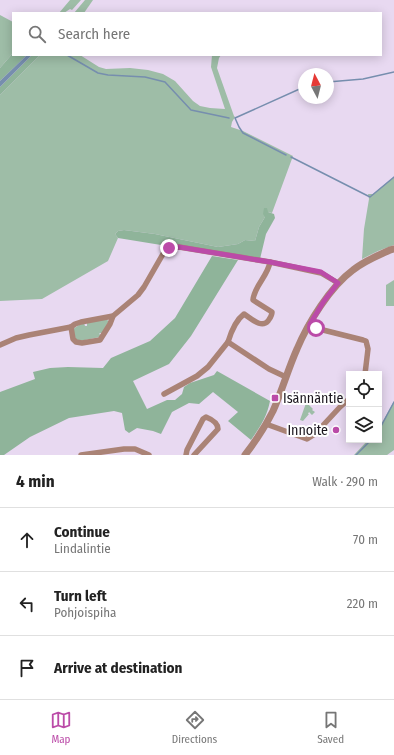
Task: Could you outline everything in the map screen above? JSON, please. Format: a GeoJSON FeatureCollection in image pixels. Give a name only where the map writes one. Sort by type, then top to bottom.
{"type":"FeatureCollection","features":[{"type":"Feature","properties":{"kind":"street"},"geometry":{"type":"LineString","coordinates":[[0,345],[29,334],[71,327],[81,322],[113,316],[144,288],[163,254],[169,248],[179,247],[321,272],[338,283]]}},
{"type":"Feature","properties":{"kind":"street"},"geometry":{"type":"LineString","coordinates":[[245,455],[273,411],[298,347],[324,301],[338,283],[352,270],[364,262],[394,249]]}},
{"type":"Feature","properties":{"kind":"street"},"geometry":{"type":"LineString","coordinates":[[164,394],[197,376],[208,367],[228,342],[231,333],[241,316],[244,314],[258,323],[267,323],[272,315],[272,312],[253,300],[254,294],[263,277],[270,268],[270,262]]}},
{"type":"Feature","properties":{"kind":"street"},"geometry":{"type":"LineString","coordinates":[[71,327],[73,338],[76,342],[82,343],[100,340],[113,316]]}},
{"type":"Feature","properties":{"kind":"street"},"geometry":{"type":"LineString","coordinates":[[310,324],[316,328],[366,341],[368,349],[365,371]]}},
{"type":"Feature","properties":{"kind":"street"},"geometry":{"type":"LineString","coordinates":[[228,342],[268,369],[286,377]]}},
{"type":"Feature","properties":{"kind":"street"},"geometry":{"type":"LineString","coordinates":[[266,424],[307,439],[315,434],[346,402]]}},
{"type":"Feature","properties":{"kind":"street"},"geometry":{"type":"LineString","coordinates":[[186,455],[203,418],[206,417],[218,426],[218,429],[194,455]]}},
{"type":"Feature","properties":{"kind":"street"},"geometry":{"type":"LineString","coordinates":[[81,455],[97,454],[124,449],[135,449],[149,455]]}},
{"type":"Feature","properties":{"kind":"green space"},"geometry":{"type":"Polygon","coordinates":[[[70,0],[81,0],[72,10],[70,9],[66,12],[60,12],[70,0]]]}},
{"type":"Feature","properties":{"kind":"green space"},"geometry":{"type":"Polygon","coordinates":[[[85,0],[93,0],[85,12],[75,12],[85,0]]]}},
{"type":"Feature","properties":{"kind":"green space"},"geometry":{"type":"Polygon","coordinates":[[[0,15],[12,21],[12,54],[0,68],[0,15]]]}},
{"type":"Feature","properties":{"kind":"green space"},"geometry":{"type":"Polygon","coordinates":[[[12,54],[12,56],[26,56],[0,81],[0,68],[12,54]]]}},
{"type":"Feature","properties":{"kind":"green space"},"geometry":{"type":"Polygon","coordinates":[[[31,56],[39,56],[0,95],[0,87],[31,56]]]}},
{"type":"Feature","properties":{"kind":"green space"},"geometry":{"type":"Polygon","coordinates":[[[39,56],[82,56],[99,67],[106,69],[130,68],[148,70],[163,74],[175,81],[193,101],[200,106],[225,109],[211,67],[212,56],[220,56],[217,68],[235,117],[231,127],[243,131],[293,156],[272,213],[268,212],[259,227],[255,241],[245,240],[238,244],[218,247],[155,234],[124,230],[118,231],[115,234],[118,238],[108,261],[42,299],[0,301],[0,95],[39,56]]]}},
{"type":"Feature","properties":{"kind":"green space"},"geometry":{"type":"Polygon","coordinates":[[[394,177],[394,245],[362,259],[364,229],[369,199],[368,194],[373,194],[394,177]]]}},
{"type":"Feature","properties":{"kind":"green space"},"geometry":{"type":"Polygon","coordinates":[[[264,208],[267,208],[268,212],[274,214],[275,218],[266,234],[260,259],[174,245],[161,245],[118,238],[115,234],[118,231],[124,230],[155,234],[218,247],[238,244],[245,240],[255,241],[259,227],[265,217],[263,214],[264,208]]]}},
{"type":"Feature","properties":{"kind":"green space"},"geometry":{"type":"Polygon","coordinates":[[[212,256],[238,260],[191,336],[169,364],[133,381],[147,409],[167,400],[175,400],[182,394],[184,387],[190,383],[214,375],[217,371],[270,401],[265,417],[251,440],[228,421],[238,412],[213,392],[199,404],[189,403],[172,412],[161,434],[137,428],[129,433],[125,430],[122,413],[114,411],[69,418],[30,437],[4,455],[0,455],[0,392],[35,379],[33,372],[50,368],[103,368],[111,358],[150,341],[175,318],[212,256]]]}},
{"type":"Feature","properties":{"kind":"green space"},"geometry":{"type":"Polygon","coordinates":[[[394,280],[394,306],[386,306],[386,285],[394,280]]]}},
{"type":"Feature","properties":{"kind":"green space"},"geometry":{"type":"Polygon","coordinates":[[[107,319],[109,323],[102,333],[99,334],[101,335],[100,337],[76,341],[73,329],[84,323],[85,326],[87,326],[87,323],[107,319]]]}},
{"type":"Feature","properties":{"kind":"green space"},"geometry":{"type":"Polygon","coordinates":[[[394,401],[394,450],[387,455],[354,455],[365,443],[382,443],[382,423],[394,401]]]}},
{"type":"Feature","properties":{"kind":"green space"},"geometry":{"type":"Polygon","coordinates":[[[306,403],[315,412],[312,415],[309,412],[303,421],[300,420],[306,403]]]}},
{"type":"Feature","properties":{"kind":"water"},"geometry":{"type":"Polygon","coordinates":[[[26,56],[31,56],[0,87],[0,81],[26,56]]]}},
{"type":"Feature","properties":{"kind":"waterway"},"geometry":{"type":"LineString","coordinates":[[69,56],[98,73],[145,77],[165,82],[191,110],[229,118]]}},
{"type":"Feature","properties":{"kind":"waterway"},"geometry":{"type":"LineString","coordinates":[[334,81],[363,79],[394,72]]}},
{"type":"Feature","properties":{"kind":"waterway"},"geometry":{"type":"LineString","coordinates":[[286,155],[243,133],[235,118],[298,90]]}},
{"type":"Feature","properties":{"kind":"waterway"},"geometry":{"type":"LineString","coordinates":[[291,157],[370,197],[394,177]]}},
{"type":"Feature","properties":{"kind":"waterway"},"geometry":{"type":"LineString","coordinates":[[382,424],[394,402]]}},
{"type":"Feature","properties":{"kind":"waterway"},"geometry":{"type":"LineString","coordinates":[[356,455],[368,443]]}},
{"type":"Feature","properties":{"kind":"place","name":"Isännäntie"},"geometry":{"type":"Point","coordinates":[275,398]}},
{"type":"Feature","properties":{"kind":"place","name":"Innoite"},"geometry":{"type":"Point","coordinates":[336,430]}},
{"type":"Feature","properties":{"kind":"route"},"geometry":{"type":"LineString","coordinates":[[169,248],[179,247],[321,272],[338,283],[324,301],[310,324],[316,328]]}}]}
